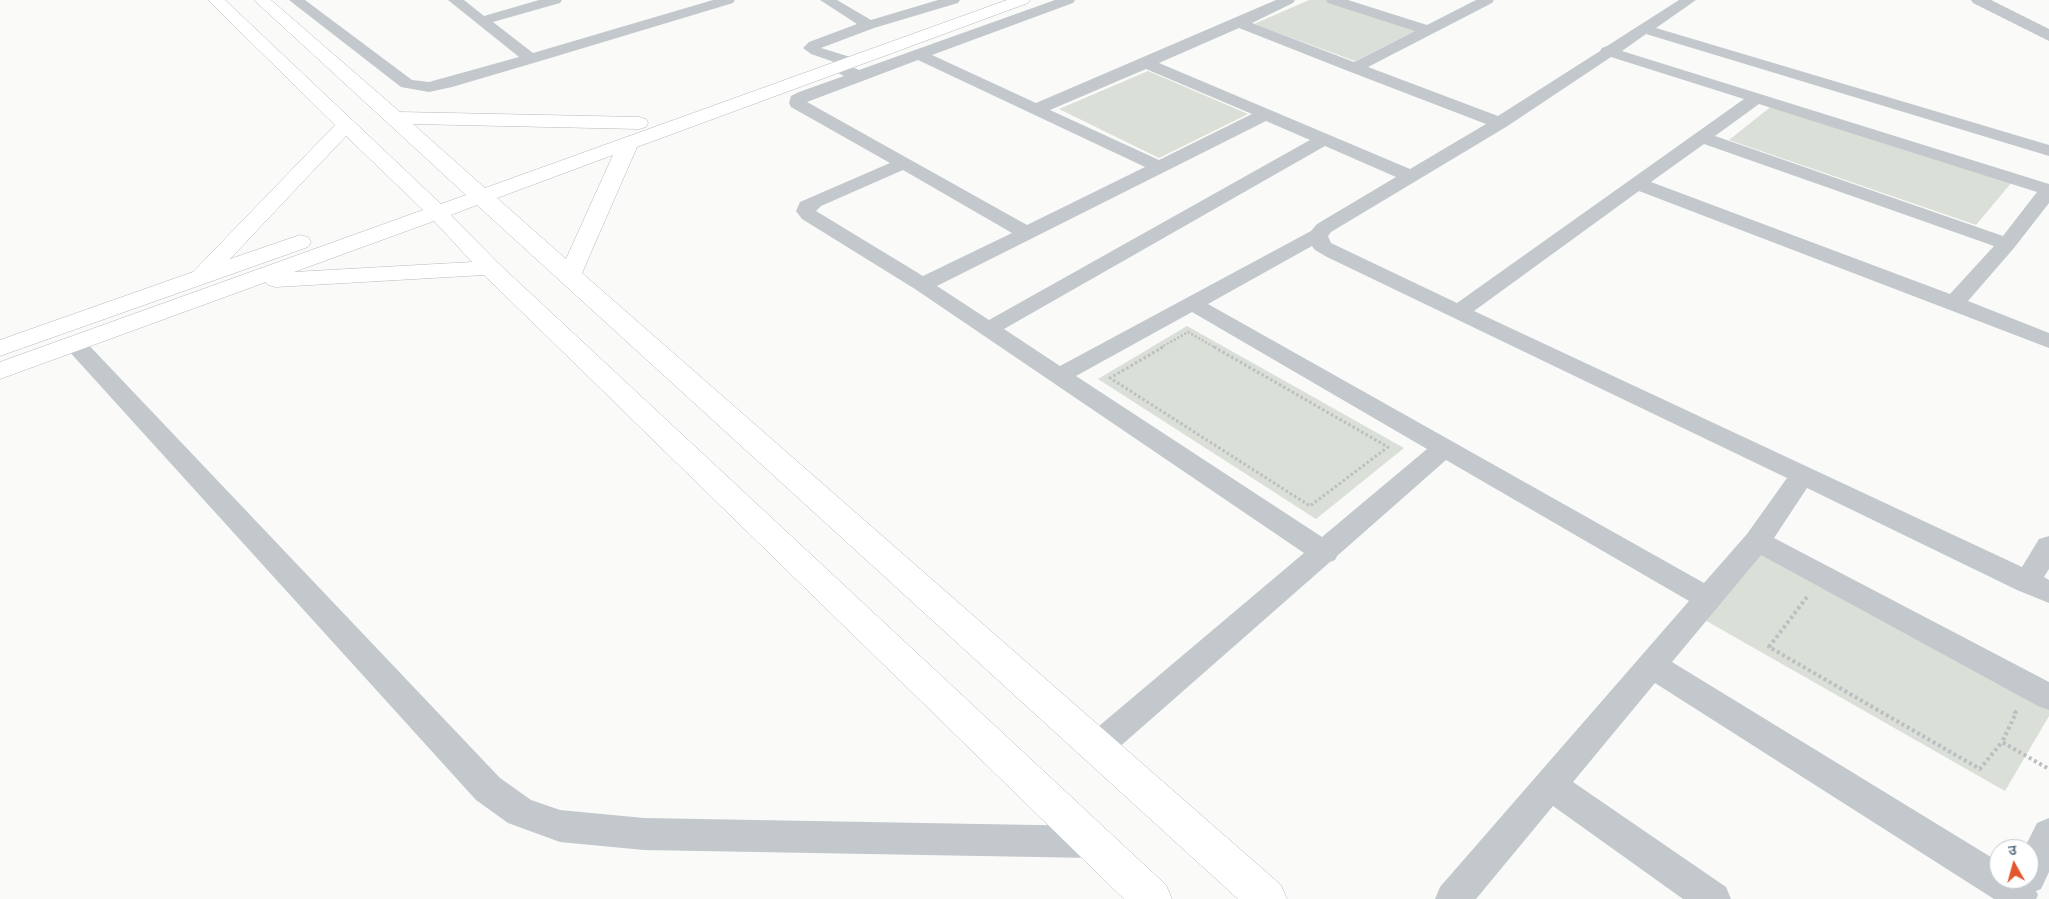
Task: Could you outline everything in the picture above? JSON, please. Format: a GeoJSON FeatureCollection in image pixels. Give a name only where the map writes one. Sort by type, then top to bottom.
{"type":"FeatureCollection","features":[{"type":"Feature","properties":{"kind":"main road"},"geometry":{"type":"LineString","coordinates":[[216,0],[430,205],[490,268],[1152,899]]}},
{"type":"Feature","properties":{"kind":"main road"},"geometry":{"type":"LineString","coordinates":[[262,0],[1267,899]]}},
{"type":"Feature","properties":{"kind":"main road"},"geometry":{"type":"LineString","coordinates":[[474,190],[639,123],[844,65],[983,0]]}},
{"type":"Feature","properties":{"kind":"main road"},"geometry":{"type":"LineString","coordinates":[[0,348],[198,278],[629,142],[1022,0]]}},
{"type":"Feature","properties":{"kind":"main road"},"geometry":{"type":"LineString","coordinates":[[394,118],[639,123]]}},
{"type":"Feature","properties":{"kind":"main road"},"geometry":{"type":"LineString","coordinates":[[198,278],[346,125]]}},
{"type":"Feature","properties":{"kind":"main road"},"geometry":{"type":"LineString","coordinates":[[570,275],[629,142]]}},
{"type":"Feature","properties":{"kind":"main road"},"geometry":{"type":"LineString","coordinates":[[0,371],[248,282],[430,205]]}},
{"type":"Feature","properties":{"kind":"main road"},"geometry":{"type":"LineString","coordinates":[[248,282],[490,268]]}},
{"type":"Feature","properties":{"kind":"street"},"geometry":{"type":"LineString","coordinates":[[296,0],[407,84],[429,87],[446,84],[728,0]]}},
{"type":"Feature","properties":{"kind":"street"},"geometry":{"type":"LineString","coordinates":[[455,0],[531,59]]}},
{"type":"Feature","properties":{"kind":"street"},"geometry":{"type":"LineString","coordinates":[[482,21],[555,0]]}},
{"type":"Feature","properties":{"kind":"street"},"geometry":{"type":"LineString","coordinates":[[827,0],[869,25]]}},
{"type":"Feature","properties":{"kind":"street"},"geometry":{"type":"LineString","coordinates":[[844,65],[812,49],[812,46],[869,25],[953,0]]}},
{"type":"Feature","properties":{"kind":"street"},"geometry":{"type":"LineString","coordinates":[[1027,233],[902,164],[797,103],[797,100],[805,96],[844,65],[919,55],[1068,0]]}},
{"type":"Feature","properties":{"kind":"street"},"geometry":{"type":"LineString","coordinates":[[1037,109],[1239,23],[1288,0]]}},
{"type":"Feature","properties":{"kind":"street"},"geometry":{"type":"LineString","coordinates":[[1333,0],[1428,30]]}},
{"type":"Feature","properties":{"kind":"street"},"geometry":{"type":"LineString","coordinates":[[1354,68],[1487,0]]}},
{"type":"Feature","properties":{"kind":"street"},"geometry":{"type":"LineString","coordinates":[[1059,376],[1318,235],[1324,228],[1500,123],[1689,0]]}},
{"type":"Feature","properties":{"kind":"street"},"geometry":{"type":"LineString","coordinates":[[1979,0],[2049,36]]}},
{"type":"Feature","properties":{"kind":"street"},"geometry":{"type":"LineString","coordinates":[[1239,23],[1500,123]]}},
{"type":"Feature","properties":{"kind":"street"},"geometry":{"type":"LineString","coordinates":[[1644,29],[2049,151]]}},
{"type":"Feature","properties":{"kind":"street"},"geometry":{"type":"LineString","coordinates":[[1608,51],[2049,190],[2007,244],[1954,303]]}},
{"type":"Feature","properties":{"kind":"street"},"geometry":{"type":"LineString","coordinates":[[919,55],[1160,167]]}},
{"type":"Feature","properties":{"kind":"street"},"geometry":{"type":"LineString","coordinates":[[1146,63],[1410,176]]}},
{"type":"Feature","properties":{"kind":"street"},"geometry":{"type":"LineString","coordinates":[[1458,312],[1758,98]]}},
{"type":"Feature","properties":{"kind":"street"},"geometry":{"type":"LineString","coordinates":[[922,285],[1266,114]]}},
{"type":"Feature","properties":{"kind":"street"},"geometry":{"type":"LineString","coordinates":[[1701,137],[2007,244]]}},
{"type":"Feature","properties":{"kind":"street"},"geometry":{"type":"LineString","coordinates":[[988,329],[1324,140]]}},
{"type":"Feature","properties":{"kind":"street"},"geometry":{"type":"LineString","coordinates":[[902,164],[814,202],[807,206],[806,211],[808,215],[922,285],[1325,553]]}},
{"type":"Feature","properties":{"kind":"street"},"geometry":{"type":"LineString","coordinates":[[1639,184],[1954,303],[2049,342]]}},
{"type":"Feature","properties":{"kind":"street"},"geometry":{"type":"LineString","coordinates":[[1318,235],[1322,246],[1334,253],[2038,587],[2049,546]]}},
{"type":"Feature","properties":{"kind":"street"},"geometry":{"type":"LineString","coordinates":[[1193,304],[1708,599]]}},
{"type":"Feature","properties":{"kind":"street"},"geometry":{"type":"LineString","coordinates":[[75,344],[488,789],[520,812],[560,826],[644,834],[1092,842]]}},
{"type":"Feature","properties":{"kind":"street"},"geometry":{"type":"LineString","coordinates":[[1097,747],[1325,553],[1444,448]]}},
{"type":"Feature","properties":{"kind":"street"},"geometry":{"type":"LineString","coordinates":[[1453,899],[1757,542],[1802,476]]}},
{"type":"Feature","properties":{"kind":"street"},"geometry":{"type":"LineString","coordinates":[[1757,542],[2049,698]]}},
{"type":"Feature","properties":{"kind":"street"},"geometry":{"type":"LineString","coordinates":[[1652,665],[1989,866]]}},
{"type":"Feature","properties":{"kind":"street"},"geometry":{"type":"LineString","coordinates":[[1550,785],[1713,899]]}},
{"type":"Feature","properties":{"kind":"street"},"geometry":{"type":"LineString","coordinates":[[2039,855],[2049,834]]}},
{"type":"Feature","properties":{"kind":"path"},"geometry":{"type":"LineString","coordinates":[[1188,332],[1388,447],[1310,506],[1218,447],[1110,378],[1188,332]]}},
{"type":"Feature","properties":{"kind":"path"},"geometry":{"type":"LineString","coordinates":[[1815,601],[1806,596],[1770,647],[1980,769],[2002,742],[2016,712],[2008,708]]}},
{"type":"Feature","properties":{"kind":"path"},"geometry":{"type":"LineString","coordinates":[[2002,742],[2049,769]]}},
{"type":"Feature","properties":{"kind":"shaded area"},"geometry":{"type":"Polygon","coordinates":[[[1309,0],[1329,0],[1417,30],[1355,61],[1254,24],[1309,0]]]}},
{"type":"Feature","properties":{"kind":"shaded area"},"geometry":{"type":"Polygon","coordinates":[[[1148,71],[1248,114],[1159,158],[1059,109],[1148,71]]]}},
{"type":"Feature","properties":{"kind":"shaded area"},"geometry":{"type":"Polygon","coordinates":[[[1773,105],[2012,182],[1976,225],[1729,140],[1773,105]]]}},
{"type":"Feature","properties":{"kind":"shaded area"},"geometry":{"type":"Polygon","coordinates":[[[1187,326],[1404,448],[1316,519],[1098,379],[1187,326]]]}},
{"type":"Feature","properties":{"kind":"shaded area"},"geometry":{"type":"Polygon","coordinates":[[[1763,551],[2049,705],[2049,716],[2005,791],[1703,619],[1763,551]]]}}]}
